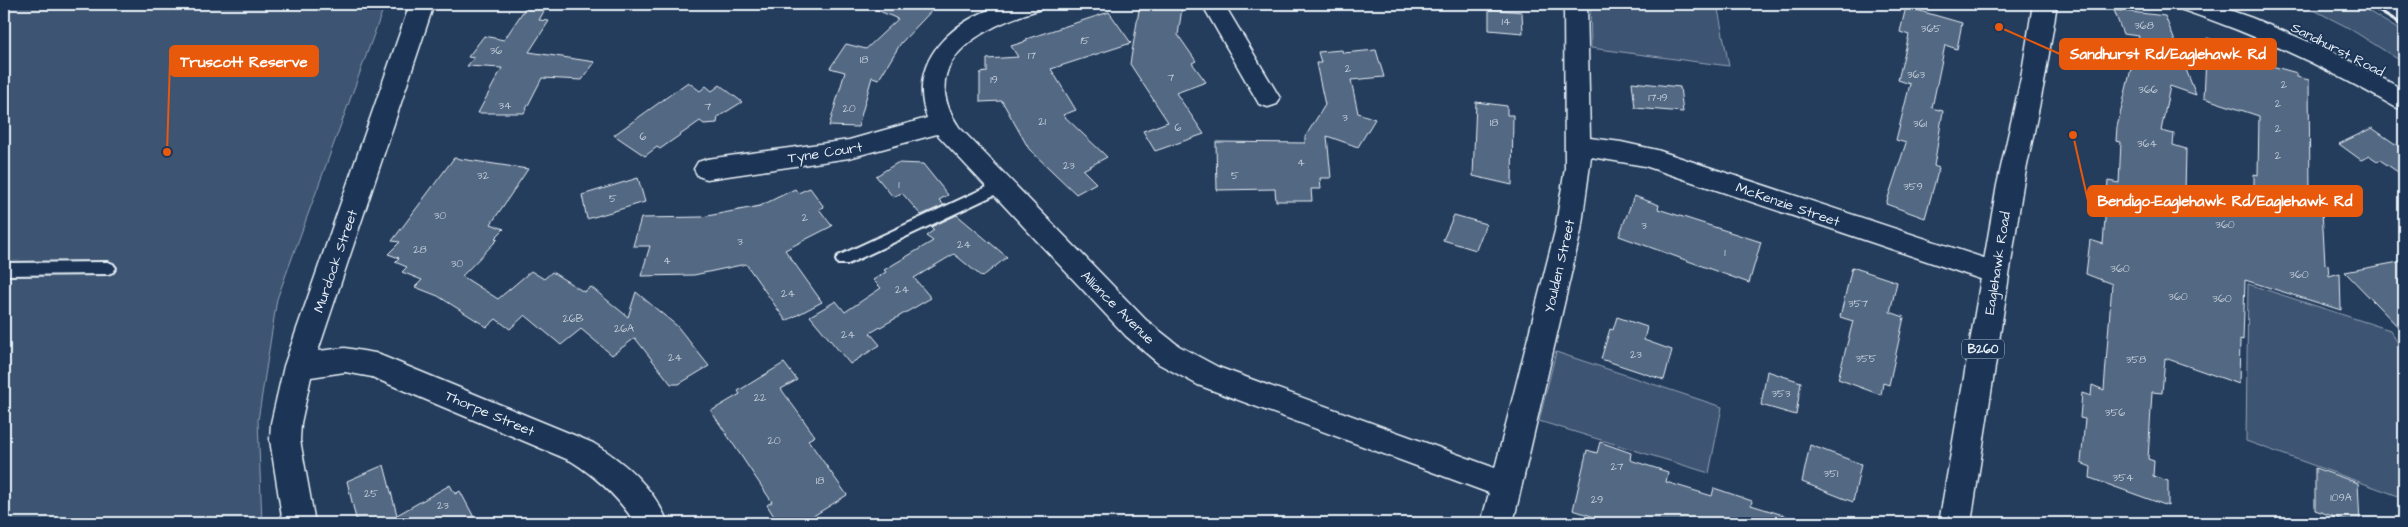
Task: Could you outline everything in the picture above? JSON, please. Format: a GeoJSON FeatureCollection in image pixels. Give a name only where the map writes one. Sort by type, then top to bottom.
{"type":"FeatureCollection","features":[{"type":"Feature","properties":{"kind":"street","name":"Murdock Street"},"geometry":{"type":"LineString","coordinates":[[299,523],[285,440],[286,424],[299,366],[422,4]]}},
{"type":"Feature","properties":{"kind":"street","name":"Alliance Avenue"},"geometry":{"type":"LineString","coordinates":[[1033,4],[982,22],[960,37],[943,55],[932,88],[935,110],[942,123],[1000,186],[1136,328],[1169,355],[1208,376],[1506,486]]}},
{"type":"Feature","properties":{"kind":"street"},"geometry":{"type":"LineString","coordinates":[[1213,4],[1268,98]]}},
{"type":"Feature","properties":{"kind":"street","name":"Youlden Street"},"geometry":{"type":"LineString","coordinates":[[1497,523],[1568,231],[1577,184],[1579,146],[1574,4]]}},
{"type":"Feature","properties":{"kind":"street","name":"Eaglehawk Road"},"geometry":{"type":"LineString","coordinates":[[1955,523],[2018,140],[2033,78],[2045,4]]}},
{"type":"Feature","properties":{"kind":"street","name":"Sandhurst Road"},"geometry":{"type":"LineString","coordinates":[[2188,4],[2298,46],[2339,65],[2404,101]]}},
{"type":"Feature","properties":{"kind":"street","name":"Sandhurst Road"},"geometry":{"type":"LineString","coordinates":[[2243,4],[2322,40],[2404,84]]}},
{"type":"Feature","properties":{"kind":"street","name":"Tyne Court"},"geometry":{"type":"LineString","coordinates":[[707,168],[849,149],[942,123]]}},
{"type":"Feature","properties":{"kind":"street","name":"McKenzie Street"},"geometry":{"type":"LineString","coordinates":[[1579,146],[1621,151],[1648,157],[1995,273]]}},
{"type":"Feature","properties":{"kind":"street","name":"Thorpe Street"},"geometry":{"type":"LineString","coordinates":[[299,366],[345,360],[376,365],[582,452],[608,468],[632,491],[652,523]]}},
{"type":"Feature","properties":{"kind":"lane"},"geometry":{"type":"LineString","coordinates":[[843,260],[1000,186]]}},
{"type":"Feature","properties":{"kind":"lane"},"geometry":{"type":"LineString","coordinates":[[4,269],[108,268]]}},
{"type":"Feature","properties":{"kind":"shaded area"},"geometry":{"type":"Polygon","coordinates":[[[4,4],[385,4],[277,299],[258,420],[262,523],[4,523],[4,4]]]}},
{"type":"Feature","properties":{"kind":"shaded area"},"geometry":{"type":"Polygon","coordinates":[[[1590,4],[1717,4],[1729,66],[1591,48],[1590,4]]]}},
{"type":"Feature","properties":{"kind":"shaded area"},"geometry":{"type":"Polygon","coordinates":[[[2302,4],[2357,4],[2404,33],[2404,63],[2347,27],[2302,4]]]}},
{"type":"Feature","properties":{"kind":"shaded area"},"geometry":{"type":"Polygon","coordinates":[[[2248,284],[2390,330],[2404,353],[2404,498],[2246,441],[2248,284]]]}},
{"type":"Feature","properties":{"kind":"shaded area"},"geometry":{"type":"Polygon","coordinates":[[[1556,352],[1722,407],[1709,473],[1539,421],[1556,352]]]}},
{"type":"Feature","properties":{"kind":"building"},"geometry":{"type":"Polygon","coordinates":[[[528,4],[548,4],[539,20],[549,21],[529,52],[595,62],[582,80],[542,78],[524,113],[478,113],[502,68],[467,66],[474,58],[468,57],[484,36],[504,40],[528,4]]]}},
{"type":"Feature","properties":{"kind":"building"},"geometry":{"type":"Polygon","coordinates":[[[863,4],[938,4],[901,43],[879,79],[872,77],[858,127],[829,126],[845,72],[830,68],[846,44],[866,49],[898,19],[863,4]]]}},
{"type":"Feature","properties":{"kind":"building"},"geometry":{"type":"Polygon","coordinates":[[[1140,4],[1169,4],[1169,7],[1182,8],[1178,35],[1196,61],[1192,63],[1206,82],[1176,93],[1204,134],[1155,151],[1143,131],[1168,122],[1130,64],[1140,4]]]}},
{"type":"Feature","properties":{"kind":"building"},"geometry":{"type":"Polygon","coordinates":[[[1906,7],[1962,23],[1957,49],[1945,45],[1932,108],[1943,111],[1934,166],[1939,168],[1925,218],[1886,204],[1906,143],[1896,140],[1910,84],[1898,80],[1909,35],[1900,32],[1906,7]]]}},
{"type":"Feature","properties":{"kind":"building"},"geometry":{"type":"Polygon","coordinates":[[[1489,9],[1522,12],[1523,33],[1489,30],[1489,9]]]}},
{"type":"Feature","properties":{"kind":"building"},"geometry":{"type":"Polygon","coordinates":[[[2114,10],[2165,16],[2196,95],[2170,86],[2161,131],[2174,134],[2173,145],[2186,149],[2185,193],[2249,212],[2248,187],[2254,189],[2254,174],[2258,175],[2259,116],[2204,98],[2207,38],[2240,47],[2239,57],[2297,73],[2297,77],[2309,80],[2310,194],[2314,195],[2315,208],[2322,211],[2325,264],[2328,265],[2329,276],[2340,273],[2341,310],[2245,280],[2243,340],[2240,339],[2239,384],[2165,358],[2162,393],[2152,392],[2148,459],[2154,461],[2153,476],[2168,481],[2168,506],[2090,478],[2091,467],[2081,463],[2085,419],[2080,418],[2082,393],[2091,396],[2092,385],[2104,390],[2112,284],[2086,274],[2090,240],[2103,244],[2108,181],[2119,183],[2121,142],[2116,141],[2117,127],[2139,36],[2123,34],[2114,10]]]}},
{"type":"Feature","properties":{"kind":"building"},"geometry":{"type":"Polygon","coordinates":[[[1109,12],[1131,43],[1051,69],[1076,110],[1063,115],[1107,157],[1083,170],[1096,183],[1076,194],[1029,149],[1002,101],[980,102],[980,73],[987,72],[987,59],[1018,57],[1011,46],[1027,41],[1026,39],[1109,12]]]}},
{"type":"Feature","properties":{"kind":"building"},"geometry":{"type":"Polygon","coordinates":[[[1342,50],[1343,53],[1376,50],[1384,77],[1351,80],[1358,113],[1375,119],[1358,147],[1327,136],[1331,178],[1320,178],[1321,189],[1311,189],[1312,201],[1276,201],[1275,189],[1217,190],[1216,142],[1305,143],[1305,137],[1325,105],[1316,63],[1321,63],[1318,52],[1342,50]]]}},
{"type":"Feature","properties":{"kind":"building"},"geometry":{"type":"Polygon","coordinates":[[[688,82],[700,91],[706,86],[712,91],[720,85],[742,102],[718,117],[717,123],[704,124],[700,121],[660,149],[657,147],[645,156],[614,135],[688,82]]]}},
{"type":"Feature","properties":{"kind":"building"},"geometry":{"type":"Polygon","coordinates":[[[1632,82],[1680,87],[1683,112],[1635,108],[1632,82]]]}},
{"type":"Feature","properties":{"kind":"building"},"geometry":{"type":"Polygon","coordinates":[[[1476,102],[1507,106],[1507,115],[1513,115],[1512,185],[1473,176],[1476,102]]]}},
{"type":"Feature","properties":{"kind":"building"},"geometry":{"type":"Polygon","coordinates":[[[2372,128],[2404,150],[2404,176],[2380,160],[2377,161],[2370,156],[2361,160],[2339,144],[2372,128]]]}},
{"type":"Feature","properties":{"kind":"building"},"geometry":{"type":"Polygon","coordinates":[[[454,158],[528,169],[491,224],[504,229],[495,238],[498,239],[462,276],[498,299],[531,271],[544,279],[552,272],[584,292],[591,287],[628,317],[636,292],[677,326],[709,366],[679,384],[671,384],[635,338],[612,355],[581,329],[561,345],[525,315],[510,329],[496,319],[487,327],[438,296],[415,287],[422,280],[402,272],[407,267],[395,262],[399,258],[388,254],[400,242],[392,241],[454,158]]]}},
{"type":"Feature","properties":{"kind":"building"},"geometry":{"type":"Polygon","coordinates":[[[897,163],[923,164],[948,195],[939,200],[944,205],[921,215],[902,193],[893,197],[876,176],[897,163]]]}},
{"type":"Feature","properties":{"kind":"building"},"geometry":{"type":"Polygon","coordinates":[[[638,178],[645,202],[587,219],[582,195],[638,178]]]}},
{"type":"Feature","properties":{"kind":"building"},"geometry":{"type":"Polygon","coordinates":[[[810,188],[824,207],[819,209],[832,226],[785,250],[822,302],[786,321],[746,264],[694,275],[641,276],[650,246],[633,246],[641,218],[702,217],[760,206],[795,189],[798,193],[810,188]]]}},
{"type":"Feature","properties":{"kind":"building"},"geometry":{"type":"Polygon","coordinates":[[[1634,196],[1659,205],[1658,209],[1761,242],[1749,283],[1619,236],[1634,196]]]}},
{"type":"Feature","properties":{"kind":"building"},"geometry":{"type":"Polygon","coordinates":[[[957,215],[1007,257],[982,277],[954,254],[914,278],[931,298],[870,333],[880,345],[850,364],[810,316],[836,301],[845,312],[881,288],[873,280],[886,272],[884,270],[933,241],[926,236],[934,230],[931,227],[957,215]]]}},
{"type":"Feature","properties":{"kind":"building"},"geometry":{"type":"Polygon","coordinates":[[[1454,215],[1486,224],[1476,250],[1443,240],[1454,215]]]}},
{"type":"Feature","properties":{"kind":"building"},"geometry":{"type":"Polygon","coordinates":[[[2404,261],[2404,333],[2345,272],[2404,261]]]}},
{"type":"Feature","properties":{"kind":"building"},"geometry":{"type":"Polygon","coordinates":[[[1852,267],[1897,282],[1890,312],[1904,317],[1889,385],[1883,383],[1881,395],[1838,379],[1853,321],[1840,317],[1852,267]]]}},
{"type":"Feature","properties":{"kind":"building"},"geometry":{"type":"Polygon","coordinates":[[[1617,317],[1647,327],[1644,340],[1672,350],[1664,380],[1601,359],[1610,329],[1613,330],[1617,317]]]}},
{"type":"Feature","properties":{"kind":"building"},"geometry":{"type":"Polygon","coordinates":[[[784,363],[797,380],[781,389],[815,436],[808,440],[847,495],[802,523],[778,523],[767,505],[772,502],[711,411],[740,394],[738,391],[784,363]]]}},
{"type":"Feature","properties":{"kind":"building"},"geometry":{"type":"Polygon","coordinates":[[[1767,371],[1801,382],[1796,415],[1761,405],[1767,371]]]}},
{"type":"Feature","properties":{"kind":"building"},"geometry":{"type":"Polygon","coordinates":[[[1600,442],[1631,453],[1630,460],[1668,472],[1666,482],[1712,496],[1714,488],[1752,501],[1751,505],[1796,519],[1795,523],[1613,523],[1573,510],[1587,450],[1597,453],[1600,442]]]}},
{"type":"Feature","properties":{"kind":"building"},"geometry":{"type":"Polygon","coordinates":[[[1810,445],[1861,464],[1853,502],[1802,482],[1810,445]]]}},
{"type":"Feature","properties":{"kind":"building"},"geometry":{"type":"Polygon","coordinates":[[[384,465],[397,515],[450,485],[455,494],[460,491],[477,523],[357,523],[347,481],[384,465]]]}},
{"type":"Feature","properties":{"kind":"building"},"geometry":{"type":"Polygon","coordinates":[[[2315,468],[2358,483],[2360,523],[2352,523],[2315,510],[2315,468]]]}},
{"type":"Feature","properties":{"kind":"railway"},"geometry":{"type":"LineString","coordinates":[[2368,4],[2404,26]]}},
{"type":"Feature","properties":{"kind":"place","name":"Sandhurst Rd/Eaglehawk Rd"},"geometry":{"type":"Point","coordinates":[1999,27]}},
{"type":"Feature","properties":{"kind":"place","name":"Bendigo-Eaglehawk Rd/Eaglehawk Rd"},"geometry":{"type":"Point","coordinates":[2073,135]}},
{"type":"Feature","properties":{"kind":"place","name":"Truscott Reserve"},"geometry":{"type":"Point","coordinates":[167,152]}}]}
